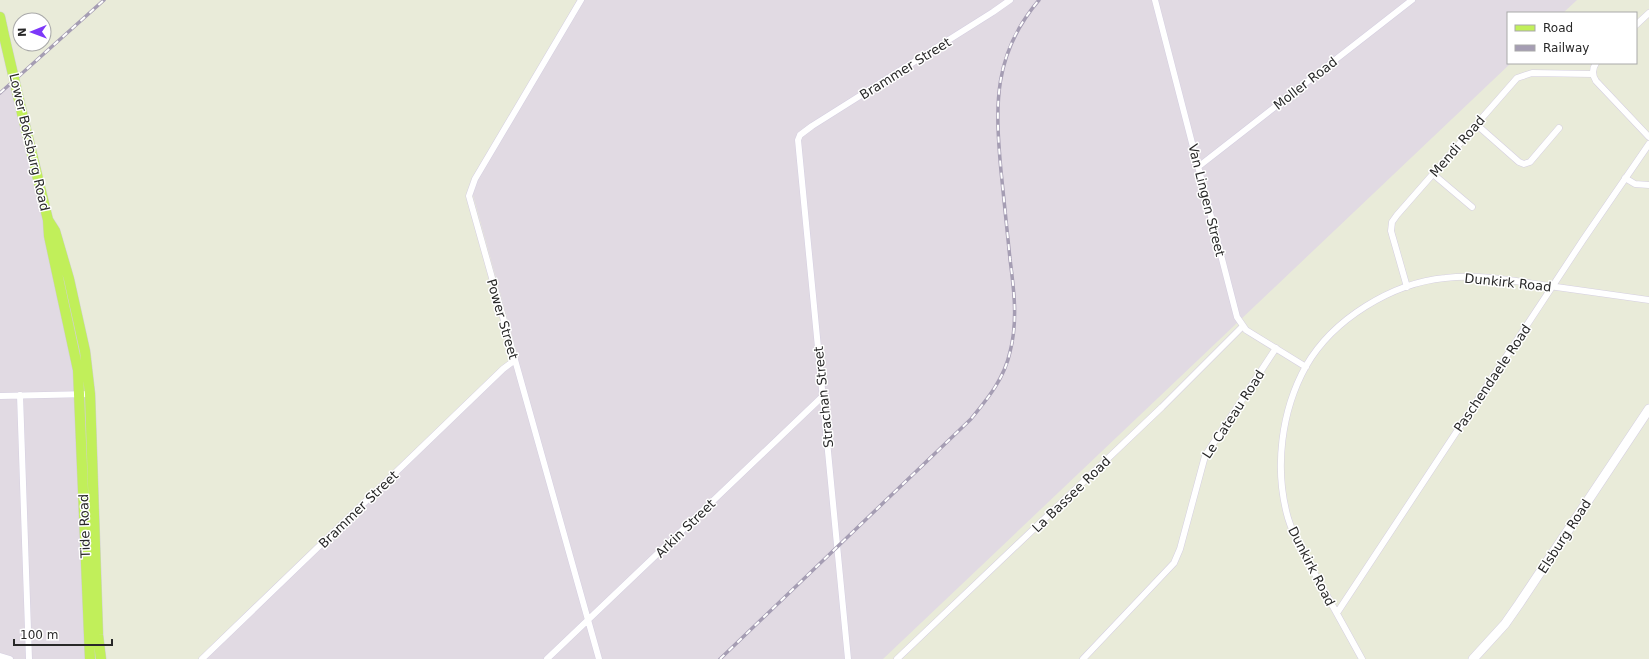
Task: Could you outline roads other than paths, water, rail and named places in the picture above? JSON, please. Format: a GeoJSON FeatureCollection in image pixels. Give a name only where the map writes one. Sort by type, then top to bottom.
{"type":"FeatureCollection","features":[{"type":"Feature","properties":{"kind":"main road","name":"Lower Boksburg Road"},"geometry":{"type":"LineString","coordinates":[[0,17],[48,220],[48,236],[72,338],[80,393]]}},
{"type":"Feature","properties":{"kind":"main road","name":"Lower Boksburg Road"},"geometry":{"type":"LineString","coordinates":[[48,220],[55,231],[72,294],[85,351],[90,394]]}},
{"type":"Feature","properties":{"kind":"main road","name":"Tide Road"},"geometry":{"type":"LineString","coordinates":[[80,393],[87,618],[90,659]]}},
{"type":"Feature","properties":{"kind":"main road","name":"Tide Road"},"geometry":{"type":"LineString","coordinates":[[90,394],[98,635],[102,659]]}},
{"type":"Feature","properties":{"kind":"main road","name":"Elsburg Road"},"geometry":{"type":"LineString","coordinates":[[1473,659],[1505,624],[1649,409]]}},
{"type":"Feature","properties":{"kind":"street","name":"Power Street"},"geometry":{"type":"LineString","coordinates":[[581,0],[470,190],[470,202],[598,659]]}},
{"type":"Feature","properties":{"kind":"street","name":"Brammer Street"},"geometry":{"type":"LineString","coordinates":[[800,135],[1010,0]]}},
{"type":"Feature","properties":{"kind":"street","name":"Van Lingen Street"},"geometry":{"type":"LineString","coordinates":[[1155,0],[1235,312],[1242,327]]}},
{"type":"Feature","properties":{"kind":"street","name":"Moller Road"},"geometry":{"type":"LineString","coordinates":[[1198,167],[1412,0]]}},
{"type":"Feature","properties":{"kind":"street"},"geometry":{"type":"LineString","coordinates":[[1637,24],[1649,13]]}},
{"type":"Feature","properties":{"kind":"street"},"geometry":{"type":"LineString","coordinates":[[1595,64],[1593,68],[1593,74],[1596,81],[1649,137]]}},
{"type":"Feature","properties":{"kind":"street","name":"Mendi Road"},"geometry":{"type":"LineString","coordinates":[[1407,287],[1392,235],[1391,226],[1397,215],[1514,81],[1522,76],[1532,73],[1593,74]]}},
{"type":"Feature","properties":{"kind":"street"},"geometry":{"type":"LineString","coordinates":[[1477,125],[1519,162],[1524,164],[1530,162],[1559,128]]}},
{"type":"Feature","properties":{"kind":"street","name":"Strachan Street"},"geometry":{"type":"LineString","coordinates":[[800,135],[798,147],[848,659]]}},
{"type":"Feature","properties":{"kind":"street","name":"Paschendaele Road"},"geometry":{"type":"LineString","coordinates":[[1337,613],[1553,286],[1649,144]]}},
{"type":"Feature","properties":{"kind":"street"},"geometry":{"type":"LineString","coordinates":[[1433,174],[1472,207]]}},
{"type":"Feature","properties":{"kind":"street"},"geometry":{"type":"LineString","coordinates":[[1625,178],[1635,184],[1649,186]]}},
{"type":"Feature","properties":{"kind":"street","name":"Dunkirk Road"},"geometry":{"type":"LineString","coordinates":[[1362,659],[1294,533],[1285,506],[1282,484],[1281,453],[1284,427],[1291,402],[1306,367],[1323,344],[1344,322],[1385,296],[1407,287],[1444,278],[1492,278],[1649,300]]}},
{"type":"Feature","properties":{"kind":"street"},"geometry":{"type":"LineString","coordinates":[[1242,327],[1306,367]]}},
{"type":"Feature","properties":{"kind":"street","name":"La Bassee Road"},"geometry":{"type":"LineString","coordinates":[[897,659],[1162,407],[1242,327]]}},
{"type":"Feature","properties":{"kind":"street","name":"Le Cateau Road"},"geometry":{"type":"LineString","coordinates":[[1083,659],[1174,563],[1180,549],[1205,456],[1276,348]]}},
{"type":"Feature","properties":{"kind":"street","name":"Brammer Street"},"geometry":{"type":"LineString","coordinates":[[202,659],[503,369],[515,360]]}},
{"type":"Feature","properties":{"kind":"street"},"geometry":{"type":"LineString","coordinates":[[0,396],[80,393],[90,394]]}},
{"type":"Feature","properties":{"kind":"street"},"geometry":{"type":"LineString","coordinates":[[20,395],[29,659]]}},
{"type":"Feature","properties":{"kind":"street","name":"Arkin Street"},"geometry":{"type":"LineString","coordinates":[[547,659],[823,396]]}},
{"type":"Feature","properties":{"kind":"street"},"geometry":{"type":"LineString","coordinates":[[0,656],[10,659]]}},
{"type":"Feature","properties":{"kind":"railway"},"geometry":{"type":"LineString","coordinates":[[0,93],[104,0]]}},
{"type":"Feature","properties":{"kind":"railway"},"geometry":{"type":"LineString","coordinates":[[720,659],[971,419],[1000,380],[1010,352],[1015,317],[1013,282],[999,147],[998,102],[1000,81],[1005,60],[1013,40],[1024,20],[1039,0]]}}]}
